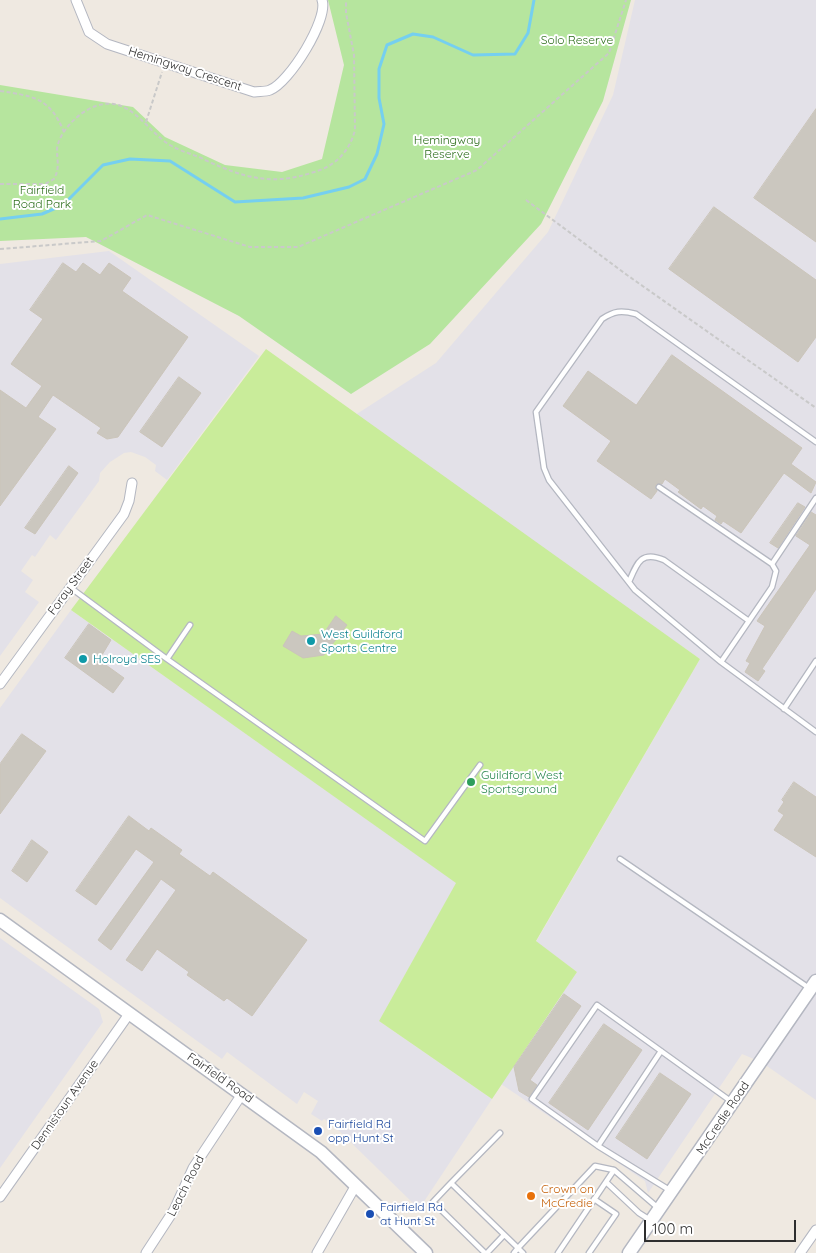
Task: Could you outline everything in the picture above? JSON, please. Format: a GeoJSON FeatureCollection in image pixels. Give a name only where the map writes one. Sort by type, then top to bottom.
{"type":"FeatureCollection","features":[{"type":"Feature","properties":{"kind":"main road","name":"Fairfield Road"},"geometry":{"type":"LineString","coordinates":[[0,920],[322,1152],[426,1253]]}},
{"type":"Feature","properties":{"kind":"main road","name":"McCredie Road"},"geometry":{"type":"LineString","coordinates":[[629,1253],[813,985]]}},
{"type":"Feature","properties":{"kind":"street","name":"Hemingway Crescent"},"geometry":{"type":"LineString","coordinates":[[76,0],[89,32],[107,44],[254,92],[270,90],[283,80],[302,54],[322,17],[322,0]]}},
{"type":"Feature","properties":{"kind":"street","name":"Foray Street"},"geometry":{"type":"LineString","coordinates":[[0,684],[124,514],[129,501],[132,483]]}},
{"type":"Feature","properties":{"kind":"street","name":"Dennistoun Avenue"},"geometry":{"type":"LineString","coordinates":[[0,1197],[129,1014]]}},
{"type":"Feature","properties":{"kind":"street","name":"Leach Road"},"geometry":{"type":"LineString","coordinates":[[146,1253],[174,1210],[193,1168],[242,1094]]}},
{"type":"Feature","properties":{"kind":"street"},"geometry":{"type":"LineString","coordinates":[[317,1253],[356,1185]]}},
{"type":"Feature","properties":{"kind":"street"},"geometry":{"type":"LineString","coordinates":[[800,1253],[816,1230]]}},
{"type":"Feature","properties":{"kind":"lane"},"geometry":{"type":"LineString","coordinates":[[816,442],[636,314],[624,311],[613,312],[602,319],[536,412],[544,468],[549,480],[629,582],[721,662],[816,732]]}},
{"type":"Feature","properties":{"kind":"lane"},"geometry":{"type":"LineString","coordinates":[[659,487],[772,564],[776,571],[772,587],[721,662]]}},
{"type":"Feature","properties":{"kind":"lane"},"geometry":{"type":"LineString","coordinates":[[772,564],[816,498]]}},
{"type":"Feature","properties":{"kind":"lane"},"geometry":{"type":"LineString","coordinates":[[629,582],[635,566],[644,557],[654,556],[664,560],[749,621]]}},
{"type":"Feature","properties":{"kind":"lane"},"geometry":{"type":"LineString","coordinates":[[70,587],[167,660],[425,841],[480,765]]}},
{"type":"Feature","properties":{"kind":"lane"},"geometry":{"type":"LineString","coordinates":[[167,660],[190,625]]}},
{"type":"Feature","properties":{"kind":"lane"},"geometry":{"type":"LineString","coordinates":[[784,709],[816,661]]}},
{"type":"Feature","properties":{"kind":"lane"},"geometry":{"type":"LineString","coordinates":[[620,859],[813,985]]}},
{"type":"Feature","properties":{"kind":"lane"},"geometry":{"type":"LineString","coordinates":[[672,1192],[598,1146],[532,1099],[597,1005],[733,1103]]}},
{"type":"Feature","properties":{"kind":"lane"},"geometry":{"type":"LineString","coordinates":[[598,1146],[661,1051]]}},
{"type":"Feature","properties":{"kind":"lane"},"geometry":{"type":"LineString","coordinates":[[500,1133],[433,1202],[486,1253],[504,1235]]}},
{"type":"Feature","properties":{"kind":"lane"},"geometry":{"type":"LineString","coordinates":[[514,1253],[595,1166],[614,1170],[648,1201],[659,1208]]}},
{"type":"Feature","properties":{"kind":"lane"},"geometry":{"type":"LineString","coordinates":[[558,1253],[614,1170]]}},
{"type":"Feature","properties":{"kind":"lane"},"geometry":{"type":"LineString","coordinates":[[606,1182],[639,1213],[651,1221]]}},
{"type":"Feature","properties":{"kind":"lane"},"geometry":{"type":"LineString","coordinates":[[451,1183],[523,1253]]}},
{"type":"Feature","properties":{"kind":"lane"},"geometry":{"type":"LineString","coordinates":[[590,1253],[616,1214],[594,1199]]}},
{"type":"Feature","properties":{"kind":"path"},"geometry":{"type":"LineString","coordinates":[[0,184],[45,184],[54,179],[59,166],[57,148],[64,132],[84,112],[98,105],[119,106],[132,112],[146,122],[168,144],[235,173],[270,180],[290,179],[330,166],[346,152],[352,142],[355,130],[354,55],[346,13],[346,0]]}},
{"type":"Feature","properties":{"kind":"path"},"geometry":{"type":"LineString","coordinates":[[0,249],[101,241],[147,214],[250,246],[298,247],[477,170],[609,53],[626,0]]}},
{"type":"Feature","properties":{"kind":"path"},"geometry":{"type":"LineString","coordinates":[[146,122],[165,63]]}},
{"type":"Feature","properties":{"kind":"path"},"geometry":{"type":"LineString","coordinates":[[0,91],[38,98],[47,104],[58,118],[64,132]]}},
{"type":"Feature","properties":{"kind":"path"},"geometry":{"type":"LineString","coordinates":[[526,200],[627,276],[816,408]]}},
{"type":"Feature","properties":{"kind":"shaded area"},"geometry":{"type":"Polygon","coordinates":[[[635,0],[816,0],[816,1100],[761,1062],[742,1054],[648,1193],[645,1181],[501,1084],[577,972],[536,942],[700,659],[349,419],[436,363],[548,232],[613,95],[635,0]]]}},
{"type":"Feature","properties":{"kind":"shaded area"},"geometry":{"type":"Polygon","coordinates":[[[109,251],[259,356],[167,480],[155,471],[156,465],[145,457],[131,452],[124,453],[110,462],[100,473],[99,481],[56,540],[50,535],[35,557],[32,555],[21,571],[33,580],[25,592],[39,602],[0,656],[0,264],[109,251]]]}},
{"type":"Feature","properties":{"kind":"shaded area"},"geometry":{"type":"Polygon","coordinates":[[[71,610],[457,883],[379,1021],[492,1099],[419,1209],[332,1124],[324,1119],[322,1121],[311,1114],[318,1101],[304,1092],[297,1104],[227,1052],[222,1059],[0,898],[0,708],[71,610]]]}},
{"type":"Feature","properties":{"kind":"shaded area"},"geometry":{"type":"Polygon","coordinates":[[[0,938],[99,1009],[103,1022],[0,1168],[0,938]]]}},
{"type":"Feature","properties":{"kind":"green space","name":"Hemingway Reserve"},"geometry":{"type":"Polygon","coordinates":[[[328,0],[631,0],[603,101],[541,224],[430,344],[351,394],[239,316],[86,237],[0,241],[0,85],[133,107],[165,137],[225,165],[282,172],[322,159],[344,65],[328,0]]]}},
{"type":"Feature","properties":{"kind":"green space","name":"Guildford West Sportsground"},"geometry":{"type":"Polygon","coordinates":[[[266,349],[700,659],[536,941],[577,972],[492,1099],[379,1021],[456,883],[71,610],[266,349]]]}},
{"type":"Feature","properties":{"kind":"building"},"geometry":{"type":"Polygon","coordinates":[[[816,109],[816,242],[754,198],[816,109]]]}},
{"type":"Feature","properties":{"kind":"building"},"geometry":{"type":"Polygon","coordinates":[[[714,207],[816,280],[816,337],[798,362],[669,269],[714,207]]]}},
{"type":"Feature","properties":{"kind":"building"},"geometry":{"type":"Polygon","coordinates":[[[63,263],[76,272],[83,263],[100,275],[109,263],[131,278],[122,291],[188,337],[118,437],[107,439],[97,433],[101,428],[53,395],[38,417],[56,429],[0,506],[0,390],[26,408],[42,386],[11,364],[43,319],[30,310],[63,263]]]}},
{"type":"Feature","properties":{"kind":"building"},"geometry":{"type":"Polygon","coordinates":[[[672,355],[802,448],[791,464],[816,482],[811,493],[784,473],[741,533],[723,521],[721,524],[715,520],[717,516],[703,506],[701,509],[678,492],[680,490],[665,479],[662,484],[656,484],[657,491],[651,499],[597,461],[611,441],[563,406],[588,371],[636,405],[672,355]]]}},
{"type":"Feature","properties":{"kind":"building"},"geometry":{"type":"Polygon","coordinates":[[[179,377],[201,393],[162,447],[140,432],[179,377]]]}},
{"type":"Feature","properties":{"kind":"building"},"geometry":{"type":"Polygon","coordinates":[[[69,466],[78,473],[35,534],[25,528],[69,466]]]}},
{"type":"Feature","properties":{"kind":"building"},"geometry":{"type":"Polygon","coordinates":[[[798,503],[805,507],[778,548],[770,543],[798,503]]]}},
{"type":"Feature","properties":{"kind":"building"},"geometry":{"type":"Polygon","coordinates":[[[811,512],[816,515],[816,589],[762,669],[765,671],[758,681],[745,672],[750,663],[746,661],[765,626],[757,621],[810,545],[796,536],[811,512]]]}},
{"type":"Feature","properties":{"kind":"building","name":"West Guildford Sports Centre"},"geometry":{"type":"Polygon","coordinates":[[[336,616],[347,625],[324,655],[303,658],[283,646],[292,631],[301,636],[323,634],[336,616]]]}},
{"type":"Feature","properties":{"kind":"building","name":"Holroyd SES"},"geometry":{"type":"Polygon","coordinates":[[[89,624],[111,640],[99,660],[124,678],[113,693],[65,658],[89,624]]]}},
{"type":"Feature","properties":{"kind":"building"},"geometry":{"type":"Polygon","coordinates":[[[22,734],[46,751],[0,814],[0,764],[22,734]]]}},
{"type":"Feature","properties":{"kind":"building"},"geometry":{"type":"Polygon","coordinates":[[[794,782],[816,797],[816,857],[774,830],[784,815],[778,811],[784,802],[782,800],[794,782]]]}},
{"type":"Feature","properties":{"kind":"building"},"geometry":{"type":"Polygon","coordinates":[[[129,816],[149,831],[151,828],[182,850],[179,854],[210,876],[213,872],[307,940],[252,1016],[227,998],[224,1001],[187,975],[189,972],[157,949],[142,971],[126,960],[176,890],[161,879],[111,950],[98,940],[154,862],[136,849],[96,905],[76,891],[129,816]]]}},
{"type":"Feature","properties":{"kind":"building"},"geometry":{"type":"Polygon","coordinates":[[[32,840],[48,852],[27,882],[12,871],[32,840]]]}},
{"type":"Feature","properties":{"kind":"building"},"geometry":{"type":"Polygon","coordinates":[[[564,994],[581,1006],[530,1080],[537,1085],[529,1097],[519,1091],[514,1067],[564,994]]]}},
{"type":"Feature","properties":{"kind":"building"},"geometry":{"type":"Polygon","coordinates":[[[604,1024],[642,1050],[588,1130],[549,1103],[604,1024]]]}},
{"type":"Feature","properties":{"kind":"building"},"geometry":{"type":"Polygon","coordinates":[[[660,1073],[691,1094],[647,1159],[616,1138],[660,1073]]]}},
{"type":"Feature","properties":{"kind":"waterway"},"geometry":{"type":"LineString","coordinates":[[0,219],[42,214],[63,205],[103,165],[130,159],[170,161],[235,202],[303,198],[349,187],[365,179],[377,154],[384,124],[379,98],[379,69],[387,45],[413,34],[433,37],[473,55],[515,54],[528,33],[534,0]]}},
{"type":"Feature","properties":{"kind":"place","name":"West Guildford Sports Centre"},"geometry":{"type":"Point","coordinates":[311,641]}},
{"type":"Feature","properties":{"kind":"place","name":"Holroyd SES"},"geometry":{"type":"Point","coordinates":[83,659]}},
{"type":"Feature","properties":{"kind":"place","name":"Guildford West Sportsground"},"geometry":{"type":"Point","coordinates":[471,782]}},
{"type":"Feature","properties":{"kind":"place","name":"Fairfield Rd opp Hunt St"},"geometry":{"type":"Point","coordinates":[318,1131]}},
{"type":"Feature","properties":{"kind":"place","name":"Crown on McCredie"},"geometry":{"type":"Point","coordinates":[531,1196]}},
{"type":"Feature","properties":{"kind":"place","name":"Fairfield Rd at Hunt St"},"geometry":{"type":"Point","coordinates":[370,1214]}},
{"type":"Feature","properties":{"kind":"park label","name":"Solo Reserve"},"geometry":{"type":"Point","coordinates":[577,40]}},
{"type":"Feature","properties":{"kind":"park label","name":"Fairfield Road Park"},"geometry":{"type":"Point","coordinates":[42,197]}}]}
